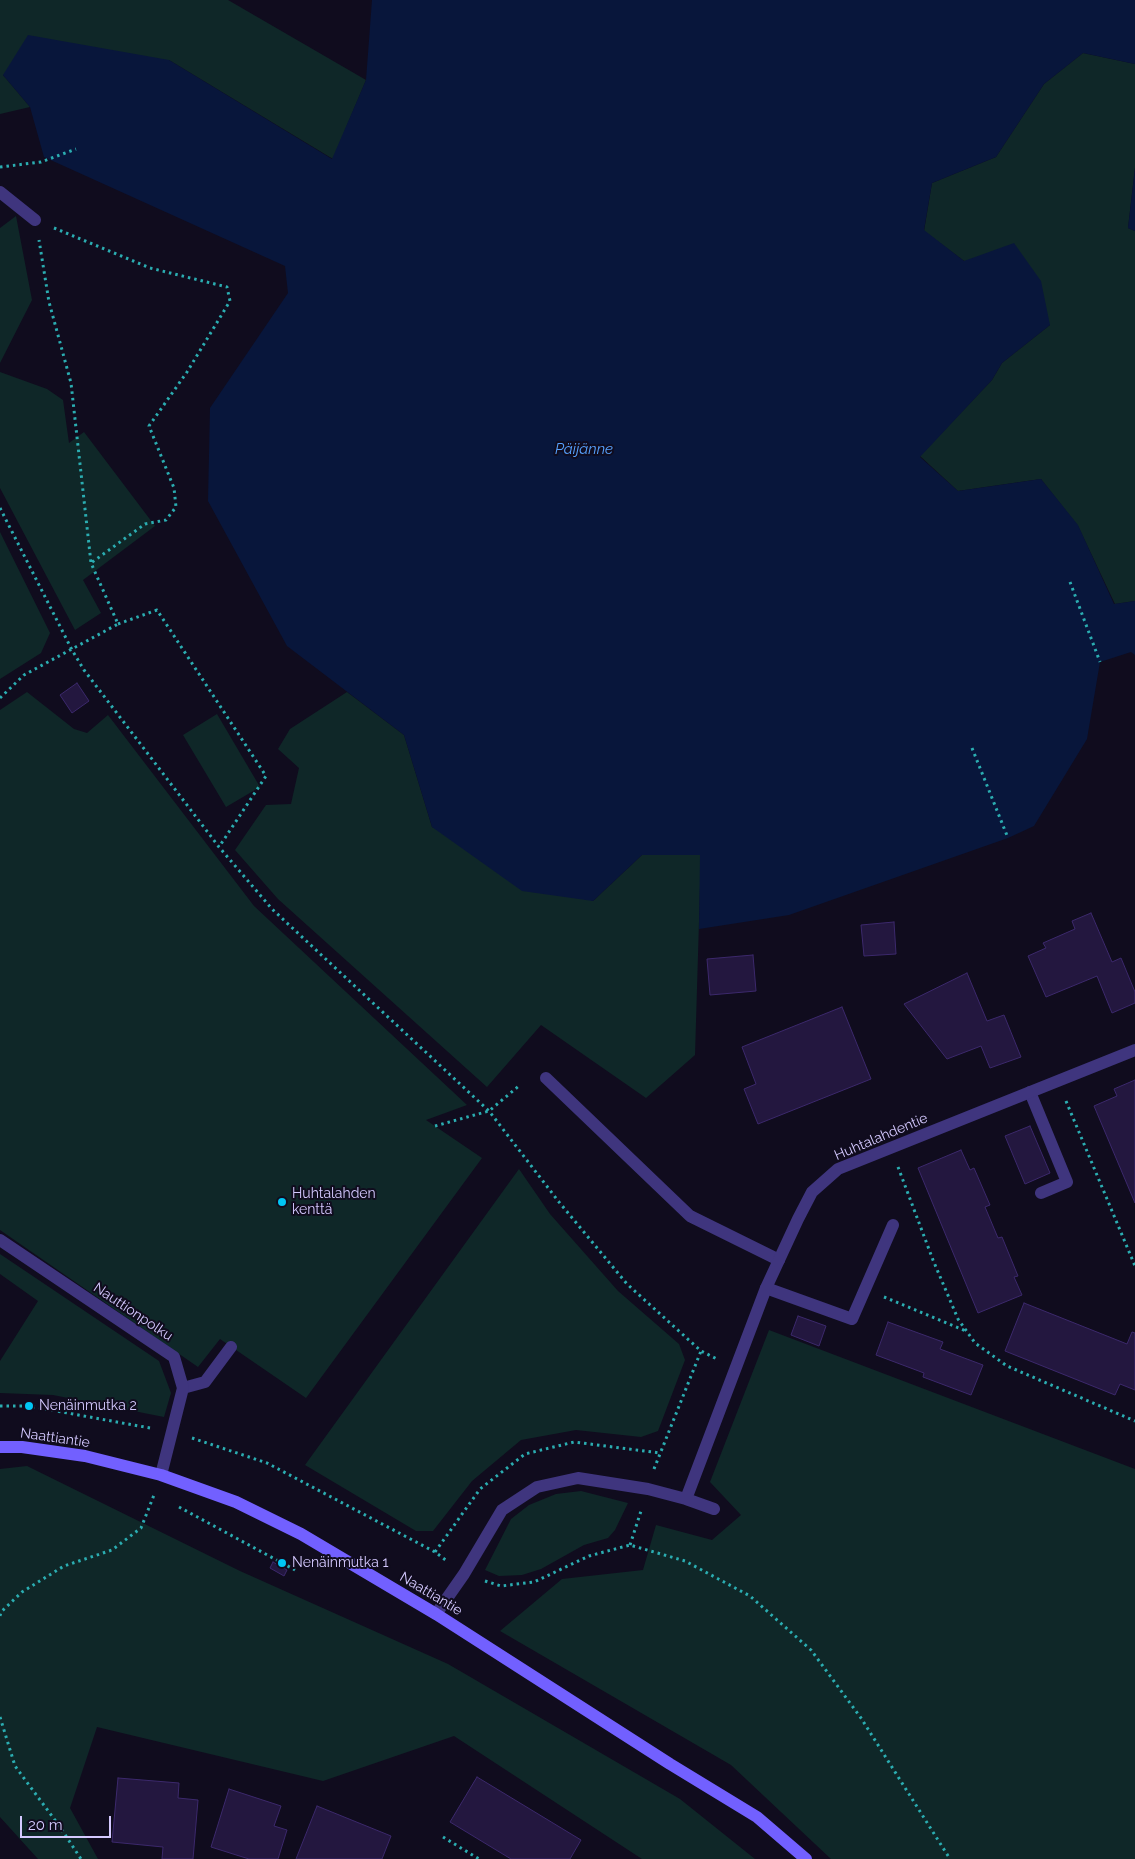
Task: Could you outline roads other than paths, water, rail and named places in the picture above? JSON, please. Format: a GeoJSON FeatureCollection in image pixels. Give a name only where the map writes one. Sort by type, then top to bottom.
{"type":"FeatureCollection","features":[{"type":"Feature","properties":{"kind":"street"},"geometry":{"type":"LineString","coordinates":[[0,192],[35,220]]}},
{"type":"Feature","properties":{"kind":"street","name":"Huhtalahdentie"},"geometry":{"type":"LineString","coordinates":[[686,1499],[766,1288],[812,1192],[838,1169],[1135,1050]]}},
{"type":"Feature","properties":{"kind":"street"},"geometry":{"type":"LineString","coordinates":[[546,1078],[690,1216],[779,1260]]}},
{"type":"Feature","properties":{"kind":"street"},"geometry":{"type":"LineString","coordinates":[[1030,1092],[1067,1182],[1042,1193]]}},
{"type":"Feature","properties":{"kind":"street"},"geometry":{"type":"LineString","coordinates":[[766,1288],[852,1319],[893,1225]]}},
{"type":"Feature","properties":{"kind":"street","name":"Nauttionpolku"},"geometry":{"type":"LineString","coordinates":[[0,1240],[174,1358],[183,1388]]}},
{"type":"Feature","properties":{"kind":"street"},"geometry":{"type":"LineString","coordinates":[[161,1475],[183,1388],[205,1382],[231,1346]]}},
{"type":"Feature","properties":{"kind":"street","name":"Naattiantie"},"geometry":{"type":"LineString","coordinates":[[0,1447],[22,1447],[85,1456],[161,1475],[236,1502],[301,1534],[436,1614],[757,1817],[806,1859]]}},
{"type":"Feature","properties":{"kind":"street"},"geometry":{"type":"LineString","coordinates":[[436,1614],[464,1574],[502,1510],[537,1487],[578,1478],[648,1489],[686,1499],[714,1510]]}},
{"type":"Feature","properties":{"kind":"water","name":"Päijänne"},"geometry":{"type":"Polygon","coordinates":[[[372,0],[1135,0],[1135,64],[1083,53],[1044,84],[996,157],[932,183],[924,230],[964,261],[1014,243],[1041,281],[1050,325],[1002,363],[992,380],[920,457],[958,491],[1041,479],[1078,525],[1114,604],[1135,601],[1135,655],[1131,652],[1100,662],[1087,739],[1034,826],[1008,838],[789,915],[699,929],[700,855],[642,855],[593,901],[522,891],[432,827],[404,735],[287,646],[208,501],[210,408],[288,293],[285,266],[44,157],[30,107],[3,75],[28,35],[169,60],[332,159],[366,80],[372,0]]]}},
{"type":"Feature","properties":{"kind":"water"},"geometry":{"type":"Polygon","coordinates":[[[1135,168],[1135,231],[1128,228],[1135,168]]]}},
{"type":"Feature","properties":{"kind":"place","name":"Huhtalahden kenttä"},"geometry":{"type":"Point","coordinates":[282,1202]}},
{"type":"Feature","properties":{"kind":"place","name":"Nenäinmutka 2"},"geometry":{"type":"Point","coordinates":[29,1406]}},
{"type":"Feature","properties":{"kind":"place","name":"Nenäinmutka 1"},"geometry":{"type":"Point","coordinates":[282,1563]}}]}
